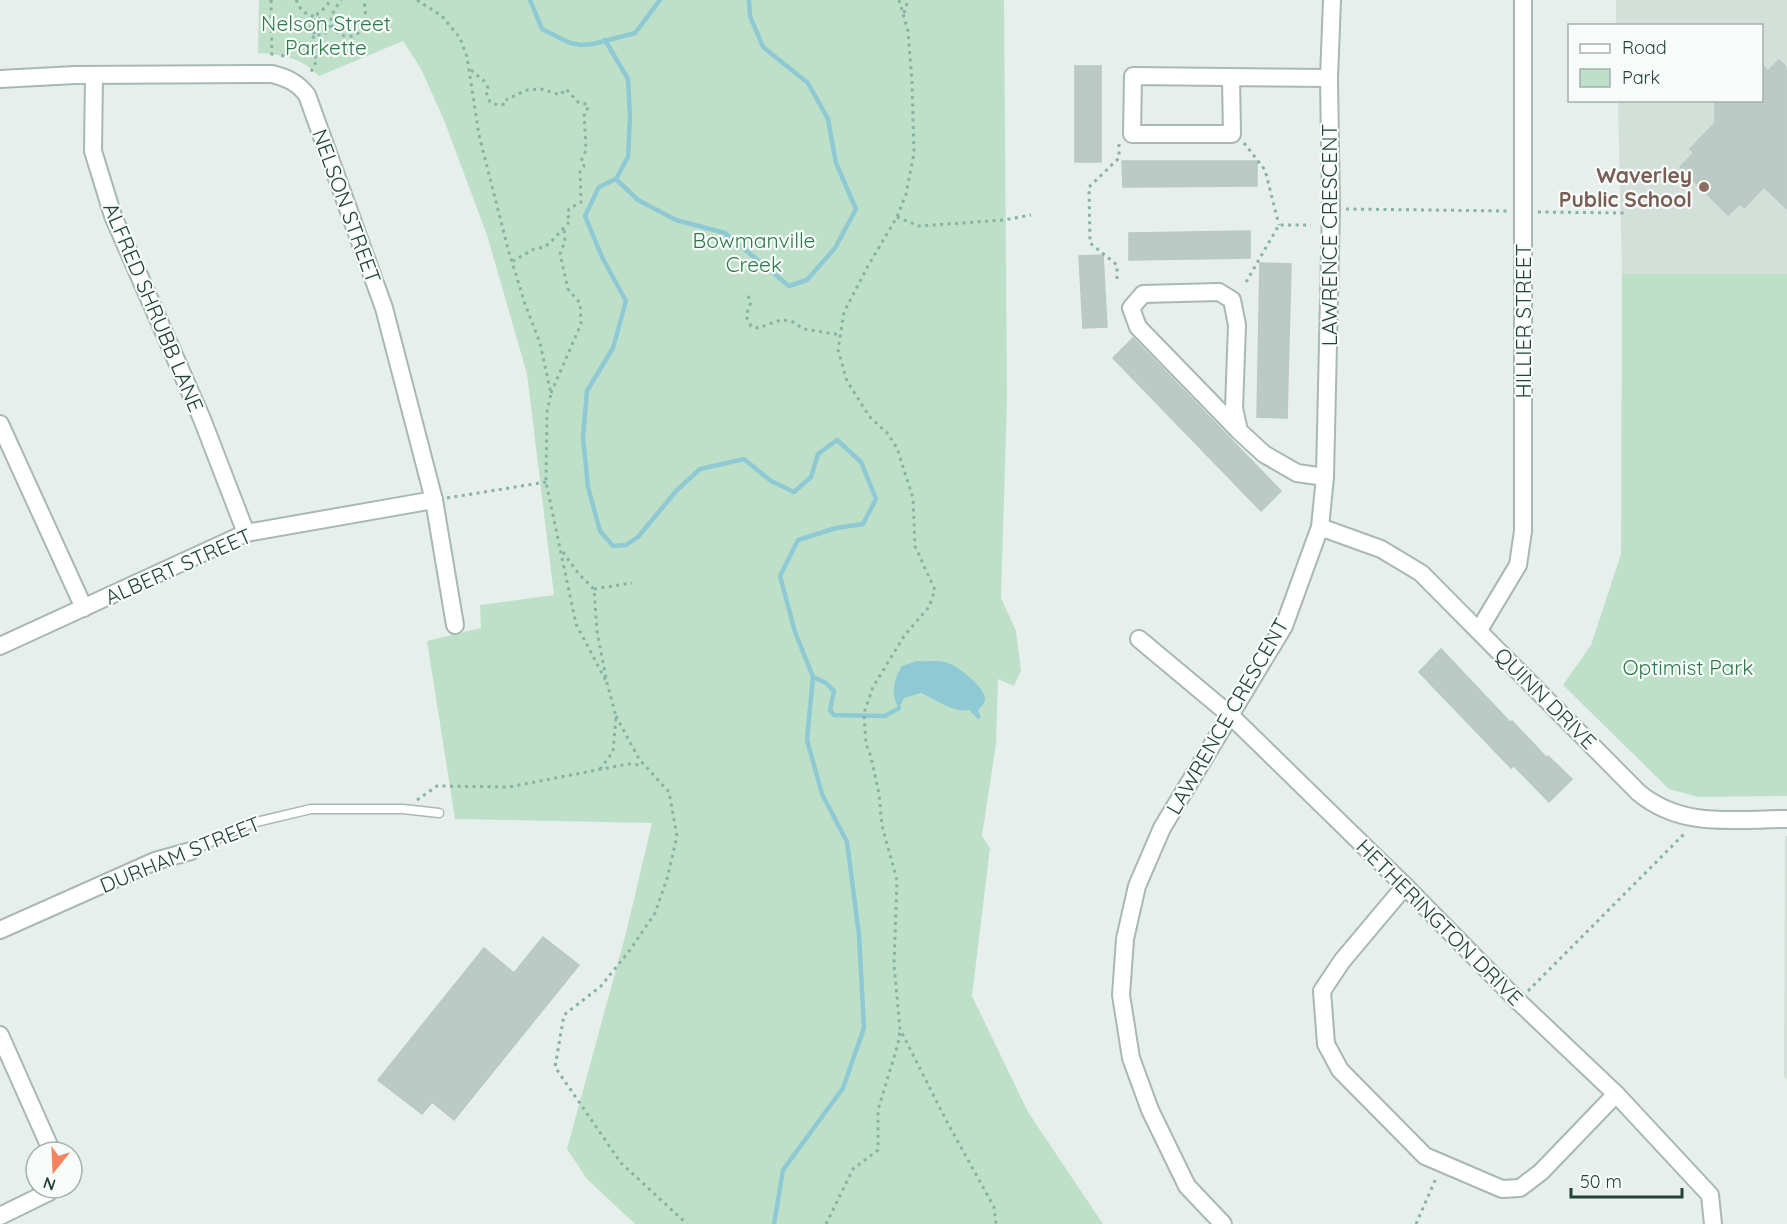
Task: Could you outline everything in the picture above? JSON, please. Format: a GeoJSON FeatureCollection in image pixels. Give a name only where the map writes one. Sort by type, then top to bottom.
{"type":"FeatureCollection","features":[{"type":"Feature","properties":{"kind":"street","name":"LAWRENCE CRESCENT"},"geometry":{"type":"LineString","coordinates":[[1223,1224],[1187,1186],[1150,1110],[1131,1058],[1121,995],[1125,939],[1137,886],[1162,828],[1284,626],[1320,527],[1325,477],[1331,209],[1329,78],[1332,0]]}},
{"type":"Feature","properties":{"kind":"street","name":"HILLIER STREET"},"geometry":{"type":"LineString","coordinates":[[1479,630],[1518,565],[1522,531],[1523,0]]}},
{"type":"Feature","properties":{"kind":"street","name":"NELSON STREET"},"geometry":{"type":"LineString","coordinates":[[0,79],[94,75],[272,74],[289,78],[301,86],[307,95],[384,308],[434,500],[455,625]]}},
{"type":"Feature","properties":{"kind":"street","name":"ALFRED SHRUBB LANE"},"geometry":{"type":"LineString","coordinates":[[94,75],[93,151],[113,216],[202,419],[246,532]]}},
{"type":"Feature","properties":{"kind":"street"},"geometry":{"type":"LineString","coordinates":[[1231,78],[1232,134],[1132,134],[1133,76],[1329,78]]}},
{"type":"Feature","properties":{"kind":"street"},"geometry":{"type":"LineString","coordinates":[[1239,431],[1234,408],[1238,325],[1232,300],[1219,292],[1143,294],[1131,308],[1138,327],[1239,431],[1264,454],[1297,473],[1325,477]]}},
{"type":"Feature","properties":{"kind":"street"},"geometry":{"type":"LineString","coordinates":[[0,424],[84,608]]}},
{"type":"Feature","properties":{"kind":"street","name":"ALBERT STREET"},"geometry":{"type":"LineString","coordinates":[[0,646],[246,532],[434,500]]}},
{"type":"Feature","properties":{"kind":"street","name":"QUINN DRIVE"},"geometry":{"type":"LineString","coordinates":[[1320,527],[1382,549],[1421,573],[1639,793],[1653,804],[1689,818],[1787,819]]}},
{"type":"Feature","properties":{"kind":"street","name":"HETHERINGTON DRIVE"},"geometry":{"type":"LineString","coordinates":[[1139,639],[1230,716],[1406,886],[1518,1001],[1616,1094],[1710,1195],[1713,1224]]}},
{"type":"Feature","properties":{"kind":"street","name":"DURHAM STREET"},"geometry":{"type":"LineString","coordinates":[[0,930],[155,861],[191,851]]}},
{"type":"Feature","properties":{"kind":"street"},"geometry":{"type":"LineString","coordinates":[[1406,886],[1342,961],[1322,991],[1326,1044],[1340,1070],[1425,1156],[1502,1189],[1520,1188],[1541,1172],[1616,1094]]}},
{"type":"Feature","properties":{"kind":"street"},"geometry":{"type":"LineString","coordinates":[[0,1035],[46,1140]]}},
{"type":"Feature","properties":{"kind":"street"},"geometry":{"type":"LineString","coordinates":[[0,1216],[33,1200]]}},
{"type":"Feature","properties":{"kind":"lane","name":"DURHAM STREET"},"geometry":{"type":"LineString","coordinates":[[191,851],[252,823],[311,809],[403,809],[439,813]]}},
{"type":"Feature","properties":{"kind":"path"},"geometry":{"type":"LineString","coordinates":[[271,0],[272,74]]}},
{"type":"Feature","properties":{"kind":"path"},"geometry":{"type":"LineString","coordinates":[[296,0],[302,11],[332,25],[342,35],[351,36],[357,34],[365,24],[367,12],[363,0]]}},
{"type":"Feature","properties":{"kind":"path"},"geometry":{"type":"LineString","coordinates":[[315,34],[310,28],[315,16],[326,7],[330,0]]}},
{"type":"Feature","properties":{"kind":"path"},"geometry":{"type":"LineString","coordinates":[[315,34],[325,34],[332,25],[332,15],[341,0]]}},
{"type":"Feature","properties":{"kind":"path"},"geometry":{"type":"LineString","coordinates":[[417,0],[442,16],[460,38],[470,69],[479,135],[508,249],[540,343],[551,394]]}},
{"type":"Feature","properties":{"kind":"path"},"geometry":{"type":"LineString","coordinates":[[826,1224],[853,1169],[878,1150],[878,1110],[898,1044],[900,1029],[894,965],[897,880],[882,826],[879,794],[866,744],[864,712],[873,687],[904,636],[929,607],[935,590],[915,546],[913,498],[897,448],[888,434],[869,416],[847,381],[838,350],[844,312],[867,266],[897,217],[906,194],[914,153],[908,31],[899,0]]}},
{"type":"Feature","properties":{"kind":"path"},"geometry":{"type":"LineString","coordinates":[[904,14],[908,0]]}},
{"type":"Feature","properties":{"kind":"path"},"geometry":{"type":"LineString","coordinates":[[309,45],[315,34]]}},
{"type":"Feature","properties":{"kind":"path"},"geometry":{"type":"LineString","coordinates":[[282,57],[290,46],[300,43],[309,45]]}},
{"type":"Feature","properties":{"kind":"path"},"geometry":{"type":"LineString","coordinates":[[309,45],[316,60],[311,72]]}},
{"type":"Feature","properties":{"kind":"path"},"geometry":{"type":"LineString","coordinates":[[470,69],[484,81],[488,88],[486,93],[490,102],[498,105],[506,104],[507,99],[526,90],[541,89],[560,95],[566,89],[579,103],[587,105],[588,108],[584,112],[586,150],[581,161],[584,166],[580,172],[580,202],[570,208],[567,214],[570,220],[550,243],[513,261]]}},
{"type":"Feature","properties":{"kind":"path"},"geometry":{"type":"LineString","coordinates":[[1243,142],[1265,170],[1280,225],[1246,282]]}},
{"type":"Feature","properties":{"kind":"path"},"geometry":{"type":"LineString","coordinates":[[1117,279],[1117,265],[1090,243],[1089,187],[1119,158],[1119,143]]}},
{"type":"Feature","properties":{"kind":"path"},"geometry":{"type":"LineString","coordinates":[[1331,209],[1626,213]]}},
{"type":"Feature","properties":{"kind":"path"},"geometry":{"type":"LineString","coordinates":[[897,217],[919,226],[1031,215]]}},
{"type":"Feature","properties":{"kind":"path"},"geometry":{"type":"LineString","coordinates":[[1280,225],[1311,225]]}},
{"type":"Feature","properties":{"kind":"path"},"geometry":{"type":"LineString","coordinates":[[564,226],[565,241],[560,254],[568,289],[580,303],[581,324],[551,394],[547,412],[546,482],[576,624],[607,683]]}},
{"type":"Feature","properties":{"kind":"path"},"geometry":{"type":"LineString","coordinates":[[748,296],[751,302],[746,316],[751,326],[758,328],[781,321],[791,321],[804,329],[841,335]]}},
{"type":"Feature","properties":{"kind":"path"},"geometry":{"type":"LineString","coordinates":[[434,500],[546,482]]}},
{"type":"Feature","properties":{"kind":"path"},"geometry":{"type":"LineString","coordinates":[[562,550],[578,573],[594,589],[597,631],[616,716],[646,767],[669,792],[677,836],[654,913],[630,950],[601,986],[564,1015],[555,1067],[621,1163],[687,1224]]}},
{"type":"Feature","properties":{"kind":"path"},"geometry":{"type":"LineString","coordinates":[[594,589],[632,583]]}},
{"type":"Feature","properties":{"kind":"path"},"geometry":{"type":"LineString","coordinates":[[600,769],[613,752],[616,716]]}},
{"type":"Feature","properties":{"kind":"path"},"geometry":{"type":"LineString","coordinates":[[628,764],[637,754]]}},
{"type":"Feature","properties":{"kind":"path"},"geometry":{"type":"LineString","coordinates":[[403,809],[437,786],[509,787],[628,764],[640,764],[646,767]]}},
{"type":"Feature","properties":{"kind":"path"},"geometry":{"type":"LineString","coordinates":[[1518,1001],[1685,834]]}},
{"type":"Feature","properties":{"kind":"path"},"geometry":{"type":"LineString","coordinates":[[900,1029],[947,1122],[994,1207],[996,1224]]}},
{"type":"Feature","properties":{"kind":"path"},"geometry":{"type":"LineString","coordinates":[[1416,1224],[1442,1164]]}},
{"type":"Feature","properties":{"kind":"shaded area","name":"Waverley Public School"},"geometry":{"type":"Polygon","coordinates":[[[1616,0],[1787,0],[1787,274],[1622,274],[1618,102],[1763,102],[1763,24],[1616,24],[1616,0]]]}},
{"type":"Feature","properties":{"kind":"shaded area"},"geometry":{"type":"Polygon","coordinates":[[[1785,836],[1787,836],[1787,1080],[1784,1077],[1785,836]]]}},
{"type":"Feature","properties":{"kind":"green space","name":"Bowmanville Creek"},"geometry":{"type":"Polygon","coordinates":[[[259,0],[1004,0],[1007,400],[1001,598],[1016,631],[1021,671],[1014,686],[998,679],[996,744],[982,836],[990,848],[972,996],[1028,1112],[1103,1224],[635,1224],[587,1179],[567,1149],[626,933],[652,823],[455,819],[427,641],[481,628],[480,605],[554,595],[527,374],[487,235],[444,120],[420,67],[403,41],[319,76],[299,61],[275,54],[258,53],[259,0]]]}},
{"type":"Feature","properties":{"kind":"green space","name":"Optimist Park"},"geometry":{"type":"Polygon","coordinates":[[[1622,274],[1787,274],[1787,796],[1698,797],[1669,789],[1563,685],[1591,645],[1621,554],[1622,274]]]}},
{"type":"Feature","properties":{"kind":"water"},"geometry":{"type":"Polygon","coordinates":[[[917,661],[945,662],[970,677],[984,694],[983,705],[978,710],[981,718],[978,719],[969,710],[951,708],[921,693],[904,698],[899,708],[894,692],[897,676],[902,666],[917,661]]]}},
{"type":"Feature","properties":{"kind":"building"},"geometry":{"type":"Polygon","coordinates":[[[1779,60],[1785,66],[1787,73],[1787,209],[1764,187],[1744,208],[1740,204],[1728,215],[1680,167],[1694,153],[1690,149],[1715,123],[1715,102],[1763,102],[1763,66],[1768,71],[1779,60]]]}},
{"type":"Feature","properties":{"kind":"building"},"geometry":{"type":"Polygon","coordinates":[[[1075,66],[1101,66],[1101,162],[1075,162],[1075,66]]]}},
{"type":"Feature","properties":{"kind":"building"},"geometry":{"type":"Polygon","coordinates":[[[1122,161],[1257,161],[1257,186],[1123,187],[1122,161]]]}},
{"type":"Feature","properties":{"kind":"building"},"geometry":{"type":"Polygon","coordinates":[[[1250,231],[1250,258],[1129,260],[1129,233],[1250,231]]]}},
{"type":"Feature","properties":{"kind":"building"},"geometry":{"type":"Polygon","coordinates":[[[1103,255],[1107,327],[1083,328],[1079,256],[1103,255]]]}},
{"type":"Feature","properties":{"kind":"building"},"geometry":{"type":"Polygon","coordinates":[[[1260,263],[1291,264],[1287,418],[1257,417],[1260,263]]]}},
{"type":"Feature","properties":{"kind":"building"},"geometry":{"type":"Polygon","coordinates":[[[1133,338],[1281,491],[1261,511],[1113,358],[1133,338]]]}},
{"type":"Feature","properties":{"kind":"building"},"geometry":{"type":"Polygon","coordinates":[[[1441,649],[1510,722],[1512,721],[1547,758],[1548,756],[1572,779],[1549,802],[1514,766],[1511,768],[1419,672],[1441,649]]]}},
{"type":"Feature","properties":{"kind":"building"},"geometry":{"type":"Polygon","coordinates":[[[543,937],[579,965],[454,1120],[432,1102],[422,1114],[378,1080],[484,948],[514,973],[543,937]]]}},
{"type":"Feature","properties":{"kind":"waterway","name":"Bowmanville Creek"},"geometry":{"type":"LineString","coordinates":[[530,0],[542,29],[570,43],[581,45],[635,33],[660,0]]}},
{"type":"Feature","properties":{"kind":"waterway","name":"Bowmanville Creek"},"geometry":{"type":"LineString","coordinates":[[749,0],[750,16],[763,47],[808,83],[828,119],[836,163],[856,209],[835,248],[807,280],[789,286],[725,233],[676,220],[638,200],[616,179],[599,187],[585,216],[602,257],[626,301],[613,348],[587,391],[583,437],[588,487],[600,531],[613,546],[626,545],[638,537],[677,490],[700,469],[744,459],[771,481],[794,492],[811,477],[818,454],[837,440],[861,462],[876,499],[863,524],[836,528],[798,540],[780,576],[795,632],[813,677],[807,740],[822,794],[847,842],[859,935],[864,1028],[843,1088],[783,1170],[774,1224]]}},
{"type":"Feature","properties":{"kind":"waterway","name":"Bowmanville Creek"},"geometry":{"type":"LineString","coordinates":[[605,40],[628,79],[630,117],[628,157],[616,179]]}},
{"type":"Feature","properties":{"kind":"waterway"},"geometry":{"type":"LineString","coordinates":[[813,677],[826,683],[834,691],[830,710],[834,715],[885,716],[899,708]]}},
{"type":"Feature","properties":{"kind":"place","name":"Waverley Public School"},"geometry":{"type":"Point","coordinates":[1704,187]}},
{"type":"Feature","properties":{"kind":"park label","name":"Nelson Street Parkette"},"geometry":{"type":"Point","coordinates":[326,35]}}]}
